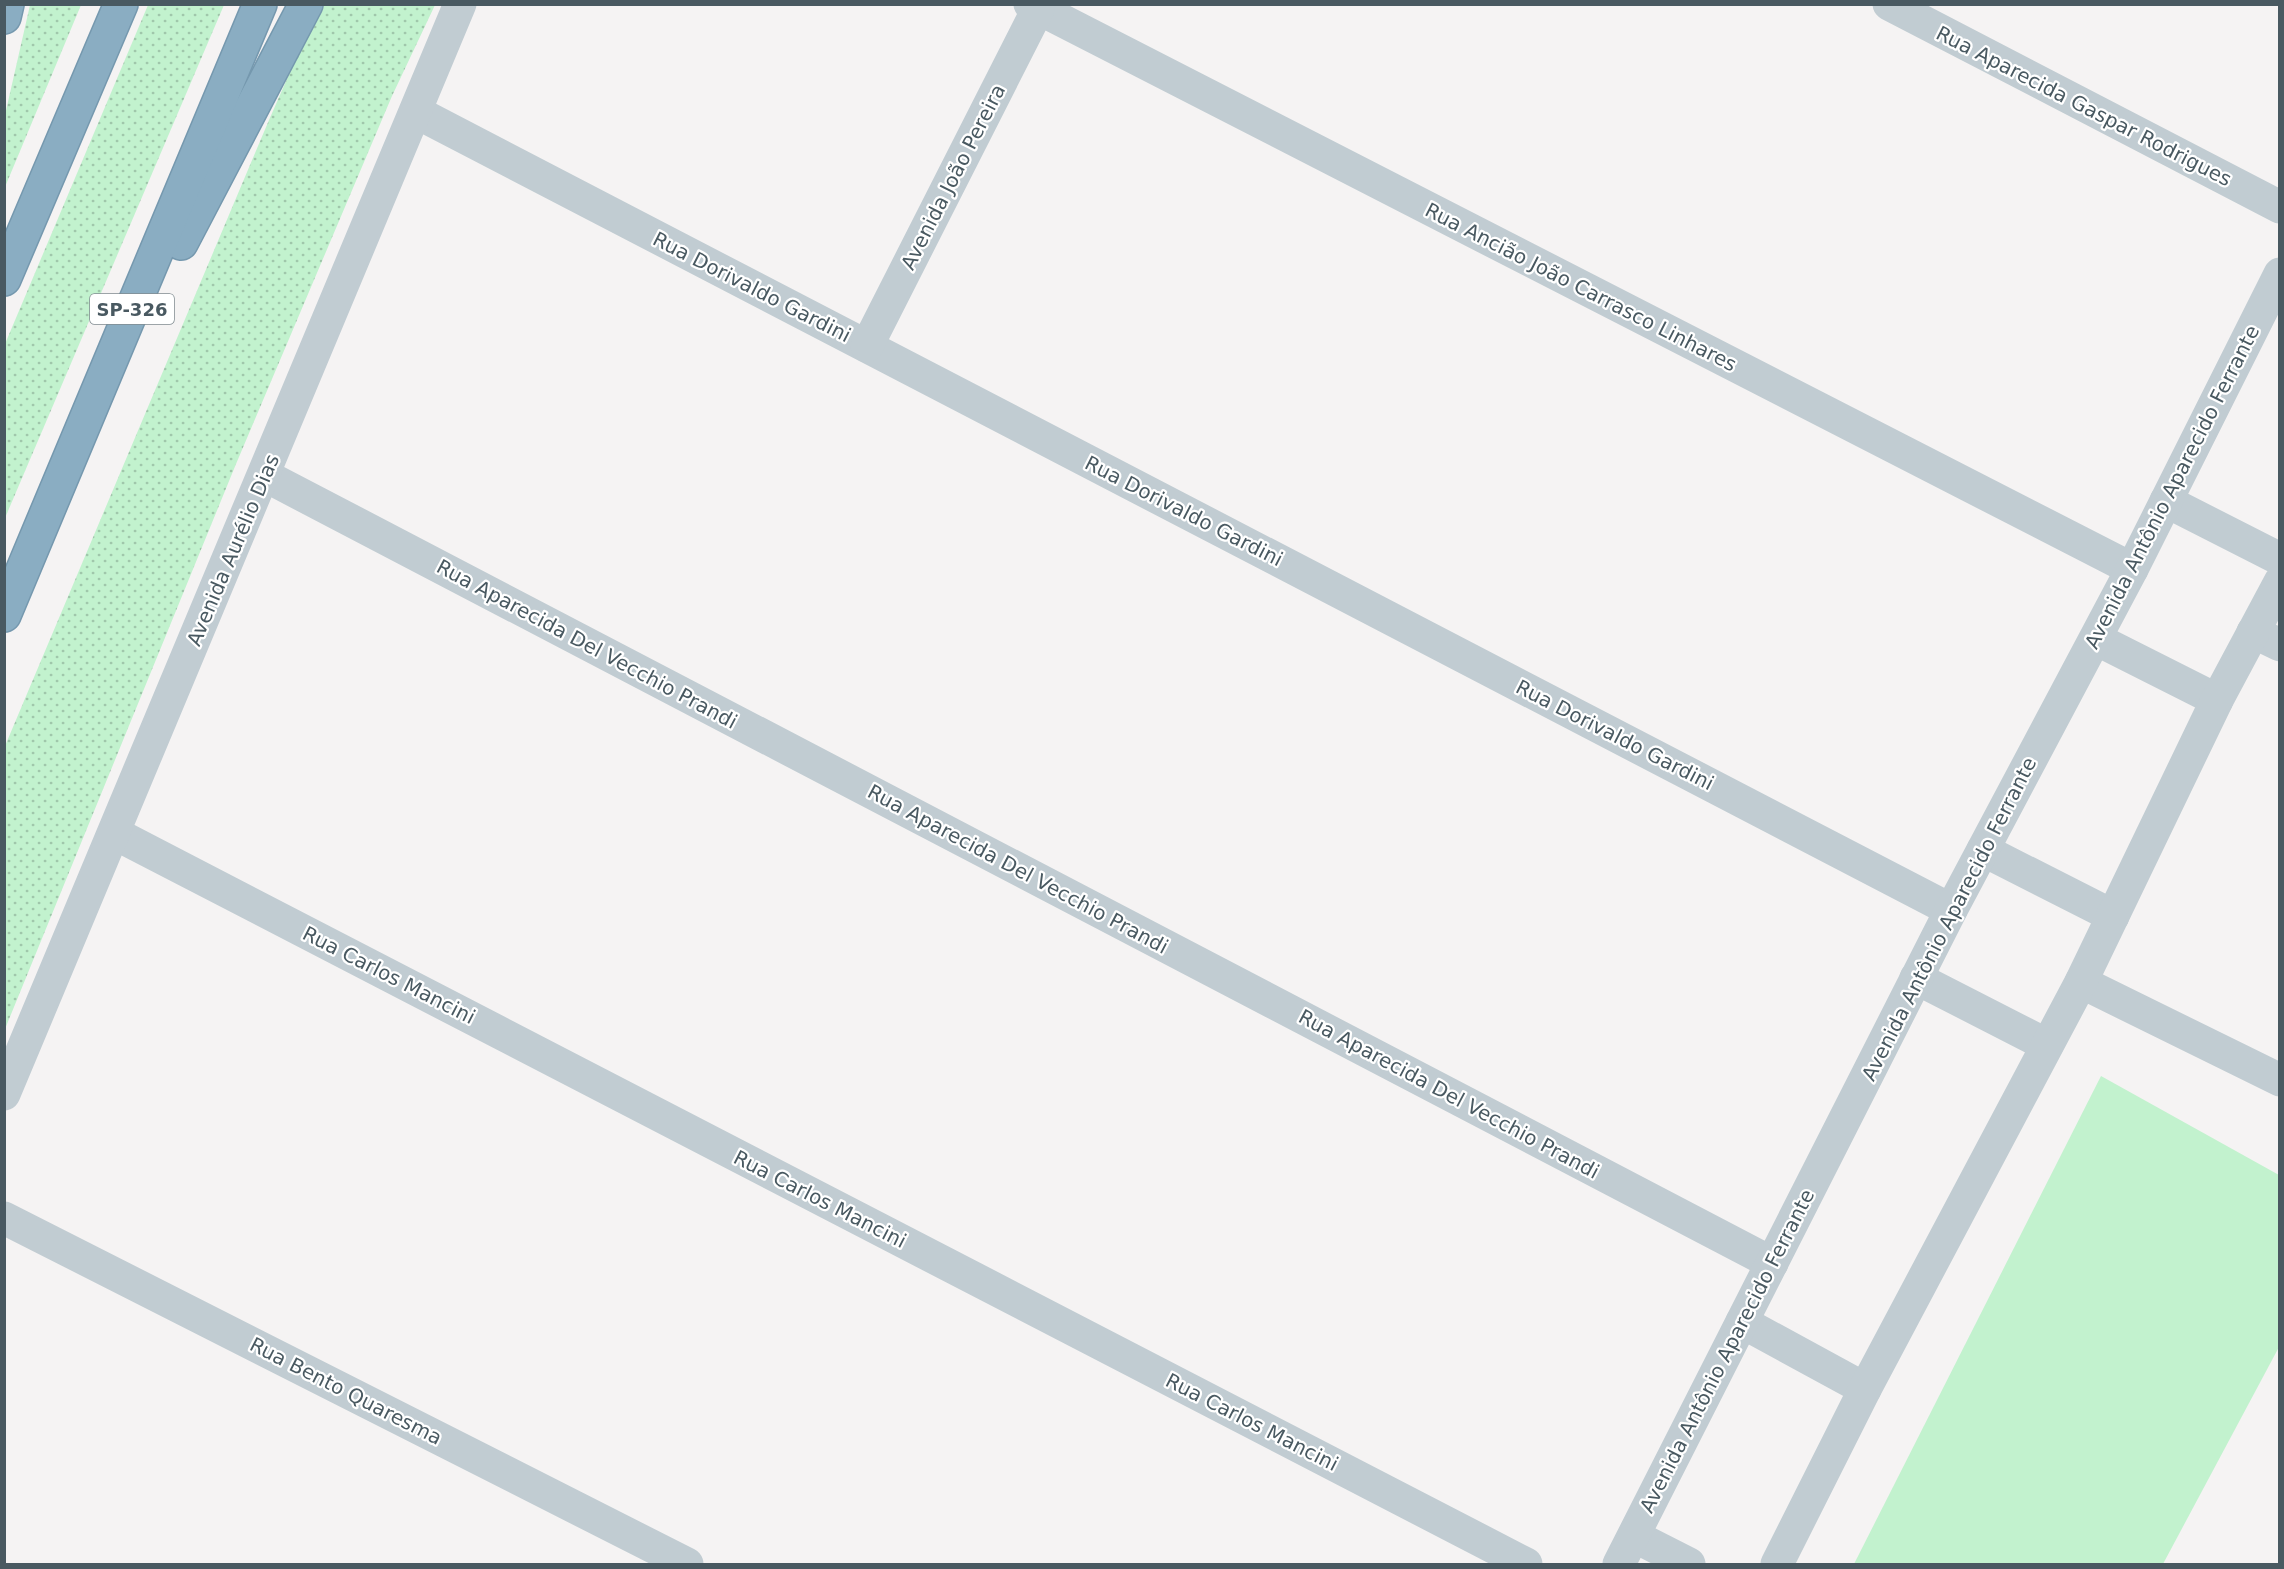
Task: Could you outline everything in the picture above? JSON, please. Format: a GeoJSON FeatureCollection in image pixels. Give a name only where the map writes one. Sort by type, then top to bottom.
{"type":"FeatureCollection","features":[{"type":"Feature","properties":{"kind":"highway"},"geometry":{"type":"LineString","coordinates":[[4,17],[7,4]]}},
{"type":"Feature","properties":{"kind":"highway"},"geometry":{"type":"LineString","coordinates":[[4,279],[121,4]]}},
{"type":"Feature","properties":{"kind":"highway","name":"SP-326"},"geometry":{"type":"LineString","coordinates":[[4,615],[260,4]]}},
{"type":"Feature","properties":{"kind":"highway"},"geometry":{"type":"LineString","coordinates":[[96,397],[183,239],[306,4]]}},
{"type":"Feature","properties":{"kind":"street","name":"Avenida Aurélio Dias"},"geometry":{"type":"LineString","coordinates":[[4,1095],[460,4]]}},
{"type":"Feature","properties":{"kind":"street","name":"Rua Aparecida Gaspar Rodrigues"},"geometry":{"type":"LineString","coordinates":[[1889,4],[2280,207]]}},
{"type":"Feature","properties":{"kind":"street","name":"Avenida João Pereira"},"geometry":{"type":"LineString","coordinates":[[867,346],[1034,7]]}},
{"type":"Feature","properties":{"kind":"street","name":"Rua Ancião João Carrasco Linhares"},"geometry":{"type":"LineString","coordinates":[[1034,7],[2132,569]]}},
{"type":"Feature","properties":{"kind":"street","name":"Rua Dorivaldo Gardini"},"geometry":{"type":"LineString","coordinates":[[416,112],[1951,910]]}},
{"type":"Feature","properties":{"kind":"street","name":"Avenida Antônio Aparecido Ferrante"},"geometry":{"type":"LineString","coordinates":[[1627,1550],[1916,978],[2096,639],[2278,283]]}},
{"type":"Feature","properties":{"kind":"street","name":"Rua Aparecida Del Vecchio Prandi"},"geometry":{"type":"LineString","coordinates":[[264,475],[1772,1263]]}},
{"type":"Feature","properties":{"kind":"street"},"geometry":{"type":"LineString","coordinates":[[2166,501],[2280,559]]}},
{"type":"Feature","properties":{"kind":"street"},"geometry":{"type":"LineString","coordinates":[[1777,1564],[1865,1389],[2081,982],[2217,700],[2266,638],[2280,582]]}},
{"type":"Feature","properties":{"kind":"street"},"geometry":{"type":"LineString","coordinates":[[2096,639],[2217,700]]}},
{"type":"Feature","properties":{"kind":"street","name":"Rua Carlos Mancini"},"geometry":{"type":"LineString","coordinates":[[114,833],[1526,1564]]}},
{"type":"Feature","properties":{"kind":"street"},"geometry":{"type":"LineString","coordinates":[[1983,850],[2113,916]]}},
{"type":"Feature","properties":{"kind":"street"},"geometry":{"type":"LineString","coordinates":[[1916,978],[2047,1045]]}},
{"type":"Feature","properties":{"kind":"street"},"geometry":{"type":"LineString","coordinates":[[2081,982],[2280,1080]]}},
{"type":"Feature","properties":{"kind":"street","name":"Rua Bento Quaresma"},"geometry":{"type":"LineString","coordinates":[[4,1218],[687,1564]]}},
{"type":"Feature","properties":{"kind":"street"},"geometry":{"type":"LineString","coordinates":[[1742,1322],[1865,1389]]}},
{"type":"Feature","properties":{"kind":"street"},"geometry":{"type":"LineString","coordinates":[[1627,1550],[1689,1564]]}},
{"type":"Feature","properties":{"kind":"green space"},"geometry":{"type":"Polygon","coordinates":[[[30,5],[81,5],[5,187],[5,115],[30,5]]]}},
{"type":"Feature","properties":{"kind":"green space"},"geometry":{"type":"Polygon","coordinates":[[[148,5],[224,5],[5,518],[5,344],[148,5]]]}},
{"type":"Feature","properties":{"kind":"green space"},"geometry":{"type":"Polygon","coordinates":[[[324,5],[435,5],[392,96],[236,464],[5,1029],[5,746],[269,120],[301,47],[324,5]]]}},
{"type":"Feature","properties":{"kind":"green space"},"geometry":{"type":"Polygon","coordinates":[[[2101,1076],[2279,1175],[2279,1347],[2163,1564],[1854,1564],[2101,1076]]]}}]}
